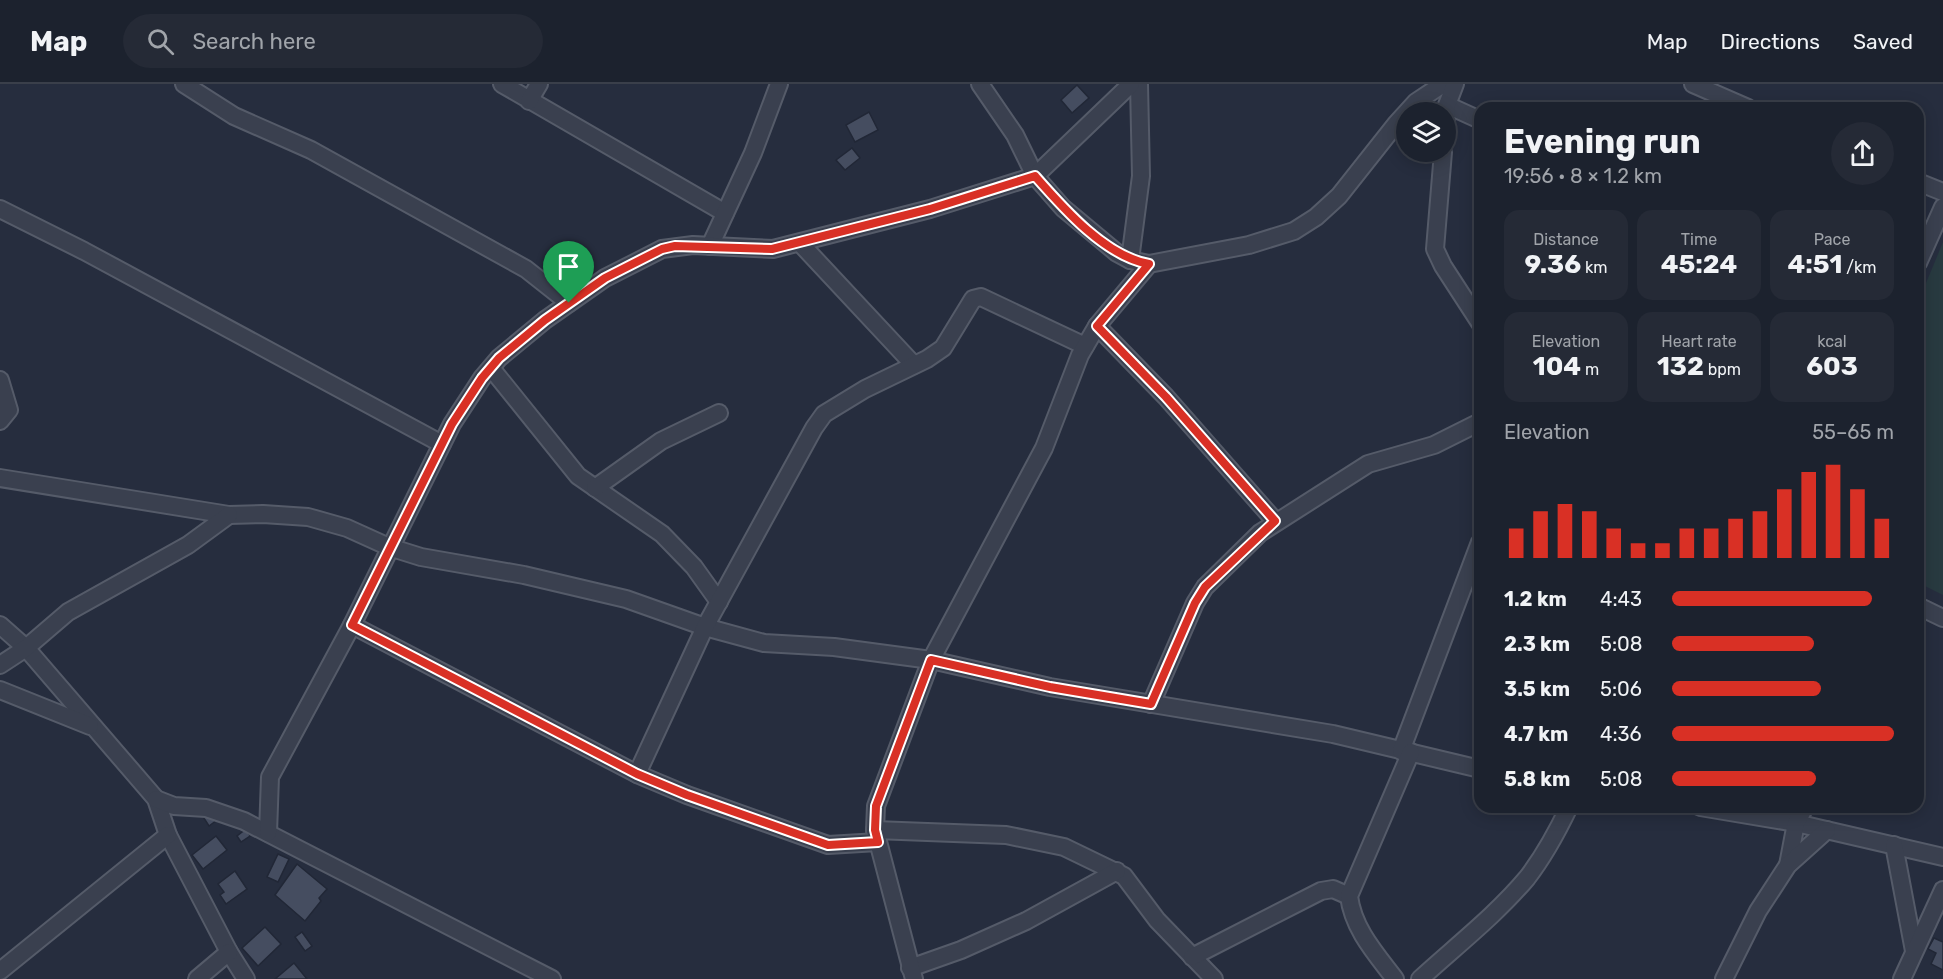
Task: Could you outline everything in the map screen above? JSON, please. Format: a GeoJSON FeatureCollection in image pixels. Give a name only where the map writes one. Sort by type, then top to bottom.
{"type":"FeatureCollection","features":[{"type":"Feature","properties":{"kind":"street"},"geometry":{"type":"LineString","coordinates":[[184,84],[234,116],[311,150],[526,269],[569,303]]}},
{"type":"Feature","properties":{"kind":"street"},"geometry":{"type":"LineString","coordinates":[[502,84],[725,213]]}},
{"type":"Feature","properties":{"kind":"street"},"geometry":{"type":"LineString","coordinates":[[529,101],[539,84]]}},
{"type":"Feature","properties":{"kind":"street"},"geometry":{"type":"LineString","coordinates":[[711,246],[753,153],[779,84]]}},
{"type":"Feature","properties":{"kind":"street"},"geometry":{"type":"LineString","coordinates":[[980,84],[1015,135],[1035,176],[1063,208],[1117,253],[1130,260],[1149,264],[1249,244],[1294,231],[1316,217],[1339,196],[1416,102],[1443,84]]}},
{"type":"Feature","properties":{"kind":"street"},"geometry":{"type":"LineString","coordinates":[[268,833],[270,777],[352,625],[441,444],[452,424],[499,358],[605,278],[662,249],[675,246],[711,246],[772,249],[930,209],[1035,176],[1131,84]]}},
{"type":"Feature","properties":{"kind":"street"},"geometry":{"type":"LineString","coordinates":[[1130,260],[1141,176],[1139,84]]}},
{"type":"Feature","properties":{"kind":"street"},"geometry":{"type":"LineString","coordinates":[[1450,102],[1455,84]]}},
{"type":"Feature","properties":{"kind":"street"},"geometry":{"type":"LineString","coordinates":[[1693,84],[1734,102]]}},
{"type":"Feature","properties":{"kind":"street"},"geometry":{"type":"LineString","coordinates":[[1456,115],[1474,119]]}},
{"type":"Feature","properties":{"kind":"street"},"geometry":{"type":"LineString","coordinates":[[1442,162],[1435,249],[1443,266],[1474,314]]}},
{"type":"Feature","properties":{"kind":"street"},"geometry":{"type":"LineString","coordinates":[[1924,184],[1943,192]]}},
{"type":"Feature","properties":{"kind":"street"},"geometry":{"type":"LineString","coordinates":[[1924,250],[1943,207]]}},
{"type":"Feature","properties":{"kind":"street"},"geometry":{"type":"LineString","coordinates":[[0,209],[441,444]]}},
{"type":"Feature","properties":{"kind":"street"},"geometry":{"type":"LineString","coordinates":[[800,243],[914,365]]}},
{"type":"Feature","properties":{"kind":"street"},"geometry":{"type":"LineString","coordinates":[[1117,871],[1026,921],[912,974],[876,836],[876,806],[931,660],[1044,448],[1085,346],[1097,326],[1149,264]]}},
{"type":"Feature","properties":{"kind":"street"},"geometry":{"type":"LineString","coordinates":[[637,774],[705,627],[767,510],[824,414],[865,389],[943,348],[973,299],[981,297],[1085,346]]}},
{"type":"Feature","properties":{"kind":"street"},"geometry":{"type":"LineString","coordinates":[[1097,326],[1166,397],[1275,521]]}},
{"type":"Feature","properties":{"kind":"street"},"geometry":{"type":"LineString","coordinates":[[491,368],[572,471],[662,534],[694,567],[719,602]]}},
{"type":"Feature","properties":{"kind":"street"},"geometry":{"type":"LineString","coordinates":[[0,380],[9,410],[0,421]]}},
{"type":"Feature","properties":{"kind":"street"},"geometry":{"type":"LineString","coordinates":[[595,488],[661,441],[719,413]]}},
{"type":"Feature","properties":{"kind":"street"},"geometry":{"type":"LineString","coordinates":[[1151,704],[1195,603],[1205,587],[1275,521],[1368,464],[1434,445],[1474,425]]}},
{"type":"Feature","properties":{"kind":"street"},"geometry":{"type":"LineString","coordinates":[[0,478],[229,515],[263,514],[308,517],[347,528],[389,547],[458,565],[524,576],[626,599],[705,627],[764,643],[834,648],[931,660],[1050,687],[1333,734],[1474,768]]}},
{"type":"Feature","properties":{"kind":"street"},"geometry":{"type":"LineString","coordinates":[[0,665],[26,648],[68,612],[179,550],[229,515]]}},
{"type":"Feature","properties":{"kind":"street"},"geometry":{"type":"LineString","coordinates":[[1395,979],[1363,937],[1354,918],[1350,897],[1406,752],[1474,559]]}},
{"type":"Feature","properties":{"kind":"street"},"geometry":{"type":"LineString","coordinates":[[1924,608],[1943,618]]}},
{"type":"Feature","properties":{"kind":"street"},"geometry":{"type":"LineString","coordinates":[[0,625],[26,648],[156,799],[168,835],[246,979]]}},
{"type":"Feature","properties":{"kind":"street"},"geometry":{"type":"LineString","coordinates":[[352,625],[637,774],[812,841],[828,845],[876,836],[1029,838],[1064,847],[1117,871],[1133,884],[1157,920],[1214,979]]}},
{"type":"Feature","properties":{"kind":"street"},"geometry":{"type":"LineString","coordinates":[[0,690],[93,728]]}},
{"type":"Feature","properties":{"kind":"street"},"geometry":{"type":"LineString","coordinates":[[156,799],[174,806],[206,808],[243,821],[552,979]]}},
{"type":"Feature","properties":{"kind":"street"},"geometry":{"type":"LineString","coordinates":[[1420,979],[1507,900],[1527,877],[1552,840],[1566,813]]}},
{"type":"Feature","properties":{"kind":"street"},"geometry":{"type":"LineString","coordinates":[[1736,813],[1796,823],[1943,857]]}},
{"type":"Feature","properties":{"kind":"street"},"geometry":{"type":"LineString","coordinates":[[1788,865],[1796,823],[1802,813]]}},
{"type":"Feature","properties":{"kind":"street"},"geometry":{"type":"LineString","coordinates":[[1724,979],[1758,910],[1788,865],[1827,830]]}},
{"type":"Feature","properties":{"kind":"street"},"geometry":{"type":"LineString","coordinates":[[0,971],[168,835]]}},
{"type":"Feature","properties":{"kind":"street"},"geometry":{"type":"LineString","coordinates":[[1894,845],[1914,951]]}},
{"type":"Feature","properties":{"kind":"street"},"geometry":{"type":"LineString","coordinates":[[1192,957],[1321,891],[1333,889],[1350,897]]}},
{"type":"Feature","properties":{"kind":"street"},"geometry":{"type":"LineString","coordinates":[[1902,979],[1943,890]]}},
{"type":"Feature","properties":{"kind":"street"},"geometry":{"type":"LineString","coordinates":[[197,979],[230,952]]}},
{"type":"Feature","properties":{"kind":"shaded area"},"geometry":{"type":"Polygon","coordinates":[[[1943,242],[1943,595],[1924,586],[1924,288],[1943,242]]]}},
{"type":"Feature","properties":{"kind":"building"},"geometry":{"type":"Polygon","coordinates":[[[1077,85],[1089,98],[1072,113],[1061,100],[1077,85]]]}},
{"type":"Feature","properties":{"kind":"building"},"geometry":{"type":"Polygon","coordinates":[[[869,112],[878,130],[855,142],[846,125],[869,112]]]}},
{"type":"Feature","properties":{"kind":"building"},"geometry":{"type":"Polygon","coordinates":[[[852,148],[860,158],[845,170],[836,160],[852,148]]]}},
{"type":"Feature","properties":{"kind":"building"},"geometry":{"type":"Polygon","coordinates":[[[200,812],[217,820],[209,826],[200,812]]]}},
{"type":"Feature","properties":{"kind":"building"},"geometry":{"type":"Polygon","coordinates":[[[246,829],[250,836],[241,842],[237,836],[246,829]]]}},
{"type":"Feature","properties":{"kind":"building"},"geometry":{"type":"Polygon","coordinates":[[[216,836],[227,850],[203,869],[192,855],[216,836]]]}},
{"type":"Feature","properties":{"kind":"building"},"geometry":{"type":"Polygon","coordinates":[[[278,854],[289,859],[278,882],[267,877],[278,854]]]}},
{"type":"Feature","properties":{"kind":"building"},"geometry":{"type":"Polygon","coordinates":[[[297,864],[327,889],[319,898],[321,901],[305,921],[275,895],[297,864]]]}},
{"type":"Feature","properties":{"kind":"building"},"geometry":{"type":"Polygon","coordinates":[[[235,871],[247,889],[226,904],[220,895],[224,892],[218,884],[235,871]]]}},
{"type":"Feature","properties":{"kind":"building"},"geometry":{"type":"Polygon","coordinates":[[[265,927],[281,944],[258,966],[242,948],[265,927]]]}},
{"type":"Feature","properties":{"kind":"building"},"geometry":{"type":"Polygon","coordinates":[[[302,932],[312,946],[305,951],[295,937],[302,932]]]}},
{"type":"Feature","properties":{"kind":"building"},"geometry":{"type":"Polygon","coordinates":[[[1934,938],[1943,942],[1943,970],[1931,964],[1936,953],[1928,949],[1934,938]]]}},
{"type":"Feature","properties":{"kind":"building"},"geometry":{"type":"Polygon","coordinates":[[[294,963],[307,979],[275,979],[294,963]]]}},
{"type":"Feature","properties":{"kind":"route"},"geometry":{"type":"LineString","coordinates":[[1035,176],[1063,208],[1117,253],[1130,260],[1149,264],[1097,326],[1166,397],[1275,521],[1250,542],[1205,587],[1195,603],[1151,704],[1050,687],[931,660],[876,806],[875,830],[878,842],[828,845],[812,841],[637,774],[352,625],[452,424],[482,378],[499,358],[569,303],[605,278],[662,249],[693,245],[772,249],[819,239],[930,209],[1035,176]]}}]}
